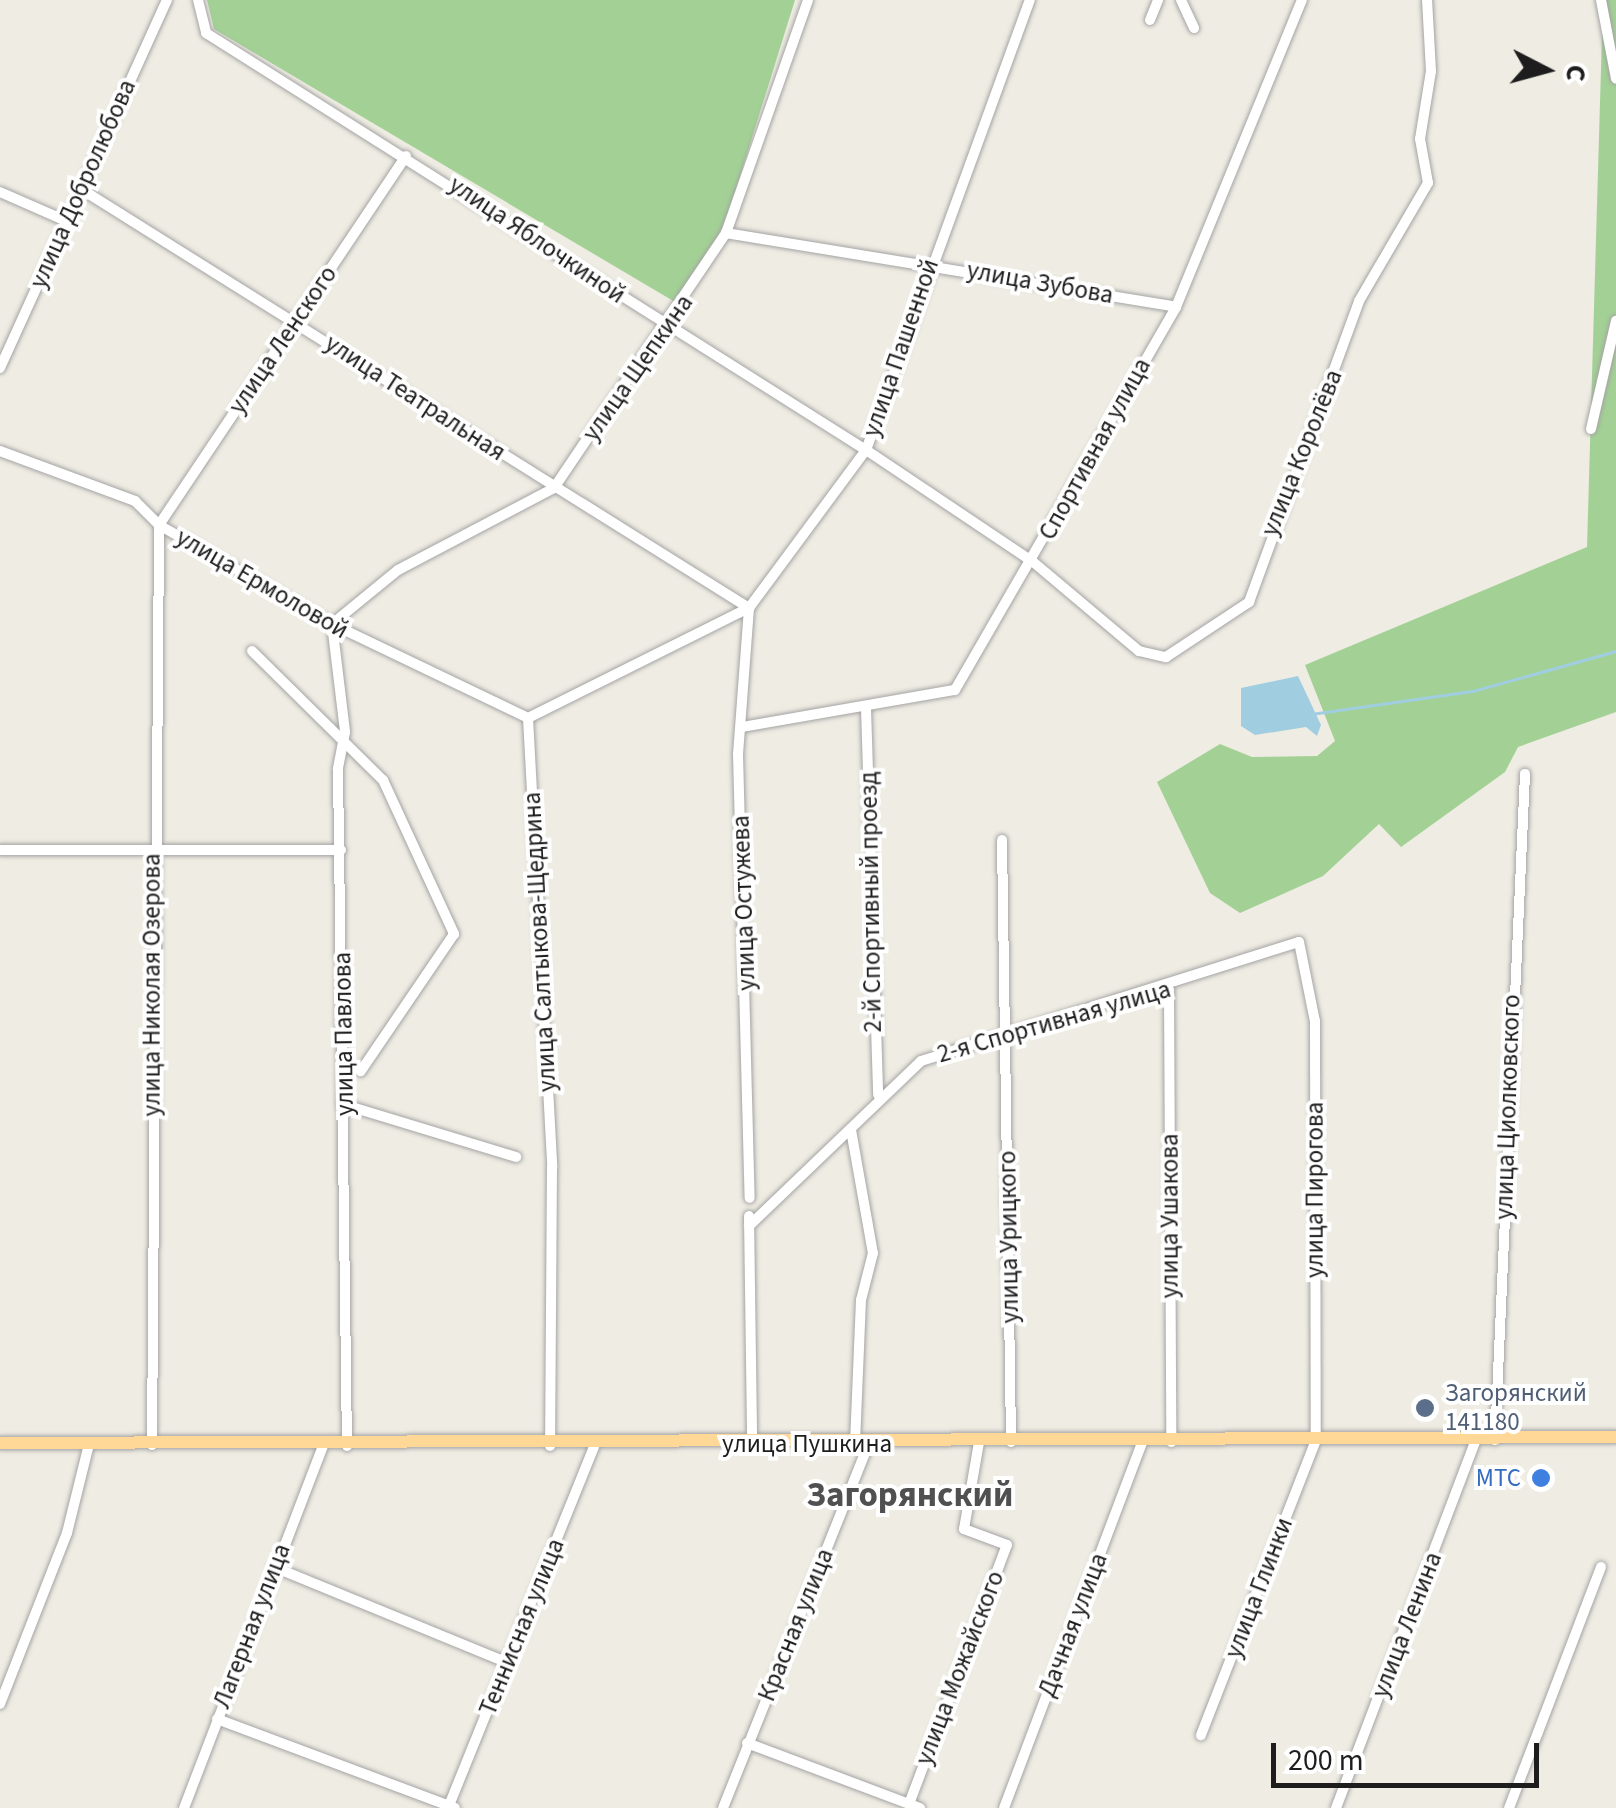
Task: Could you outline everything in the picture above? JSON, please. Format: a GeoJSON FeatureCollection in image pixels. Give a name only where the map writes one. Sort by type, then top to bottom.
{"type":"FeatureCollection","features":[{"type":"Feature","properties":{"kind":"main road","name":"улица Пушкина"},"geometry":{"type":"LineString","coordinates":[[0,1442],[594,1446],[1615,1438]]}},
{"type":"Feature","properties":{"kind":"street","name":"улица Добролюбова"},"geometry":{"type":"LineString","coordinates":[[0,368],[167,0]]}},
{"type":"Feature","properties":{"kind":"street","name":"улица Яблочкиной"},"geometry":{"type":"LineString","coordinates":[[198,0],[206,33],[866,450]]}},
{"type":"Feature","properties":{"kind":"street","name":"улица Щепкина"},"geometry":{"type":"LineString","coordinates":[[332,624],[398,570],[554,488],[669,328],[726,233],[808,0]]}},
{"type":"Feature","properties":{"kind":"street","name":"улица Пашенной"},"geometry":{"type":"LineString","coordinates":[[528,718],[749,608],[866,450],[930,264],[1030,0]]}},
{"type":"Feature","properties":{"kind":"street"},"geometry":{"type":"LineString","coordinates":[[1150,20],[1158,0]]}},
{"type":"Feature","properties":{"kind":"street"},"geometry":{"type":"LineString","coordinates":[[1182,0],[1194,28]]}},
{"type":"Feature","properties":{"kind":"street","name":"Спортивная улица"},"geometry":{"type":"LineString","coordinates":[[742,727],[955,690],[1176,307],[1302,0]]}},
{"type":"Feature","properties":{"kind":"street","name":"улица Королёва"},"geometry":{"type":"LineString","coordinates":[[866,450],[1032,561],[1153,656],[1175,654],[1249,602],[1359,301],[1428,182],[1420,138],[1432,71],[1427,0]]}},
{"type":"Feature","properties":{"kind":"street"},"geometry":{"type":"LineString","coordinates":[[1601,0],[1616,79]]}},
{"type":"Feature","properties":{"kind":"street","name":"улица Ленского"},"geometry":{"type":"LineString","coordinates":[[159,524],[406,156]]}},
{"type":"Feature","properties":{"kind":"street","name":"улица Театральная"},"geometry":{"type":"LineString","coordinates":[[81,189],[296,320],[554,488],[749,608]]}},
{"type":"Feature","properties":{"kind":"street"},"geometry":{"type":"LineString","coordinates":[[0,192],[66,221]]}},
{"type":"Feature","properties":{"kind":"street","name":"улица Зубова"},"geometry":{"type":"LineString","coordinates":[[726,233],[1176,307]]}},
{"type":"Feature","properties":{"kind":"street"},"geometry":{"type":"LineString","coordinates":[[1590,429],[1616,321]]}},
{"type":"Feature","properties":{"kind":"street","name":"улица Ермоловой"},"geometry":{"type":"LineString","coordinates":[[0,451],[135,501],[159,524],[332,624],[528,718]]}},
{"type":"Feature","properties":{"kind":"street","name":"улица Николая Озерова"},"geometry":{"type":"LineString","coordinates":[[152,1445],[151,848],[159,524]]}},
{"type":"Feature","properties":{"kind":"street","name":"улица Остужева"},"geometry":{"type":"LineString","coordinates":[[749,608],[742,727],[750,1198]]}},
{"type":"Feature","properties":{"kind":"street","name":"улица Павлова"},"geometry":{"type":"LineString","coordinates":[[332,624],[344,741],[341,850],[348,1446]]}},
{"type":"Feature","properties":{"kind":"street"},"geometry":{"type":"LineString","coordinates":[[252,652],[383,780],[454,934],[361,1071]]}},
{"type":"Feature","properties":{"kind":"street","name":"2-й Спортивный проезд"},"geometry":{"type":"LineString","coordinates":[[866,708],[878,1095]]}},
{"type":"Feature","properties":{"kind":"street","name":"улица Салтыкова-Щедрина"},"geometry":{"type":"LineString","coordinates":[[528,718],[552,1166],[550,1446]]}},
{"type":"Feature","properties":{"kind":"street","name":"улица Циолковского"},"geometry":{"type":"LineString","coordinates":[[1495,1440],[1525,774]]}},
{"type":"Feature","properties":{"kind":"street","name":"улица Урицкого"},"geometry":{"type":"LineString","coordinates":[[1002,840],[1011,1442]]}},
{"type":"Feature","properties":{"kind":"street"},"geometry":{"type":"LineString","coordinates":[[0,850],[341,850]]}},
{"type":"Feature","properties":{"kind":"street","name":"2-я Спортивная улица"},"geometry":{"type":"LineString","coordinates":[[752,1444],[749,1221],[851,1130],[878,1095],[921,1061],[1007,1031],[1169,990],[1299,942]]}},
{"type":"Feature","properties":{"kind":"street","name":"улица Пирогова"},"geometry":{"type":"LineString","coordinates":[[1299,942],[1314,1021],[1316,1440]]}},
{"type":"Feature","properties":{"kind":"street","name":"улица Ушакова"},"geometry":{"type":"LineString","coordinates":[[1169,990],[1171,1442]]}},
{"type":"Feature","properties":{"kind":"street"},"geometry":{"type":"LineString","coordinates":[[345,1105],[516,1157]]}},
{"type":"Feature","properties":{"kind":"street","name":"Красная улица"},"geometry":{"type":"LineString","coordinates":[[724,1808],[862,1443],[861,1300],[873,1252],[851,1130]]}},
{"type":"Feature","properties":{"kind":"street","name":"улица Глинки"},"geometry":{"type":"LineString","coordinates":[[1202,1735],[1316,1440]]}},
{"type":"Feature","properties":{"kind":"street","name":"улица Ленина"},"geometry":{"type":"LineString","coordinates":[[1336,1808],[1476,1440]]}},
{"type":"Feature","properties":{"kind":"street","name":"улица Можайского"},"geometry":{"type":"LineString","coordinates":[[914,1806],[1007,1544],[964,1529],[979,1442]]}},
{"type":"Feature","properties":{"kind":"street","name":"Дачная улица"},"geometry":{"type":"LineString","coordinates":[[1004,1808],[1142,1442]]}},
{"type":"Feature","properties":{"kind":"street"},"geometry":{"type":"LineString","coordinates":[[0,1704],[67,1533],[89,1444]]}},
{"type":"Feature","properties":{"kind":"street","name":"Лагерная улица"},"geometry":{"type":"LineString","coordinates":[[184,1808],[323,1446]]}},
{"type":"Feature","properties":{"kind":"street","name":"Теннисная улица"},"geometry":{"type":"LineString","coordinates":[[451,1807],[594,1446]]}},
{"type":"Feature","properties":{"kind":"street"},"geometry":{"type":"LineString","coordinates":[[274,1567],[508,1663]]}},
{"type":"Feature","properties":{"kind":"street"},"geometry":{"type":"LineString","coordinates":[[1508,1808],[1601,1567]]}},
{"type":"Feature","properties":{"kind":"street"},"geometry":{"type":"LineString","coordinates":[[217,1719],[451,1807]]}},
{"type":"Feature","properties":{"kind":"street"},"geometry":{"type":"LineString","coordinates":[[747,1743],[914,1806]]}},
{"type":"Feature","properties":{"kind":"green space"},"geometry":{"type":"Polygon","coordinates":[[[207,0],[795,0],[726,221],[680,305],[214,29],[207,0]]]}},
{"type":"Feature","properties":{"kind":"green space"},"geometry":{"type":"Polygon","coordinates":[[[1603,0],[1616,0],[1616,712],[1518,747],[1505,772],[1401,847],[1379,824],[1323,876],[1240,913],[1210,893],[1157,782],[1220,744],[1252,757],[1317,756],[1335,741],[1305,665],[1587,547],[1603,0]]]}},
{"type":"Feature","properties":{"kind":"water"},"geometry":{"type":"Polygon","coordinates":[[[1298,676],[1321,725],[1317,736],[1306,727],[1255,735],[1241,726],[1241,688],[1298,676]]]}},
{"type":"Feature","properties":{"kind":"waterway"},"geometry":{"type":"LineString","coordinates":[[1311,714],[1473,691],[1616,651]]}},
{"type":"Feature","properties":{"kind":"place","name":"Загорянский 141180"},"geometry":{"type":"Point","coordinates":[1425,1408]}},
{"type":"Feature","properties":{"kind":"place","name":"МТС"},"geometry":{"type":"Point","coordinates":[1541,1478]}},
{"type":"Feature","properties":{"kind":"district","name":"Загорянский"},"geometry":{"type":"Point","coordinates":[910,1495]}}]}
